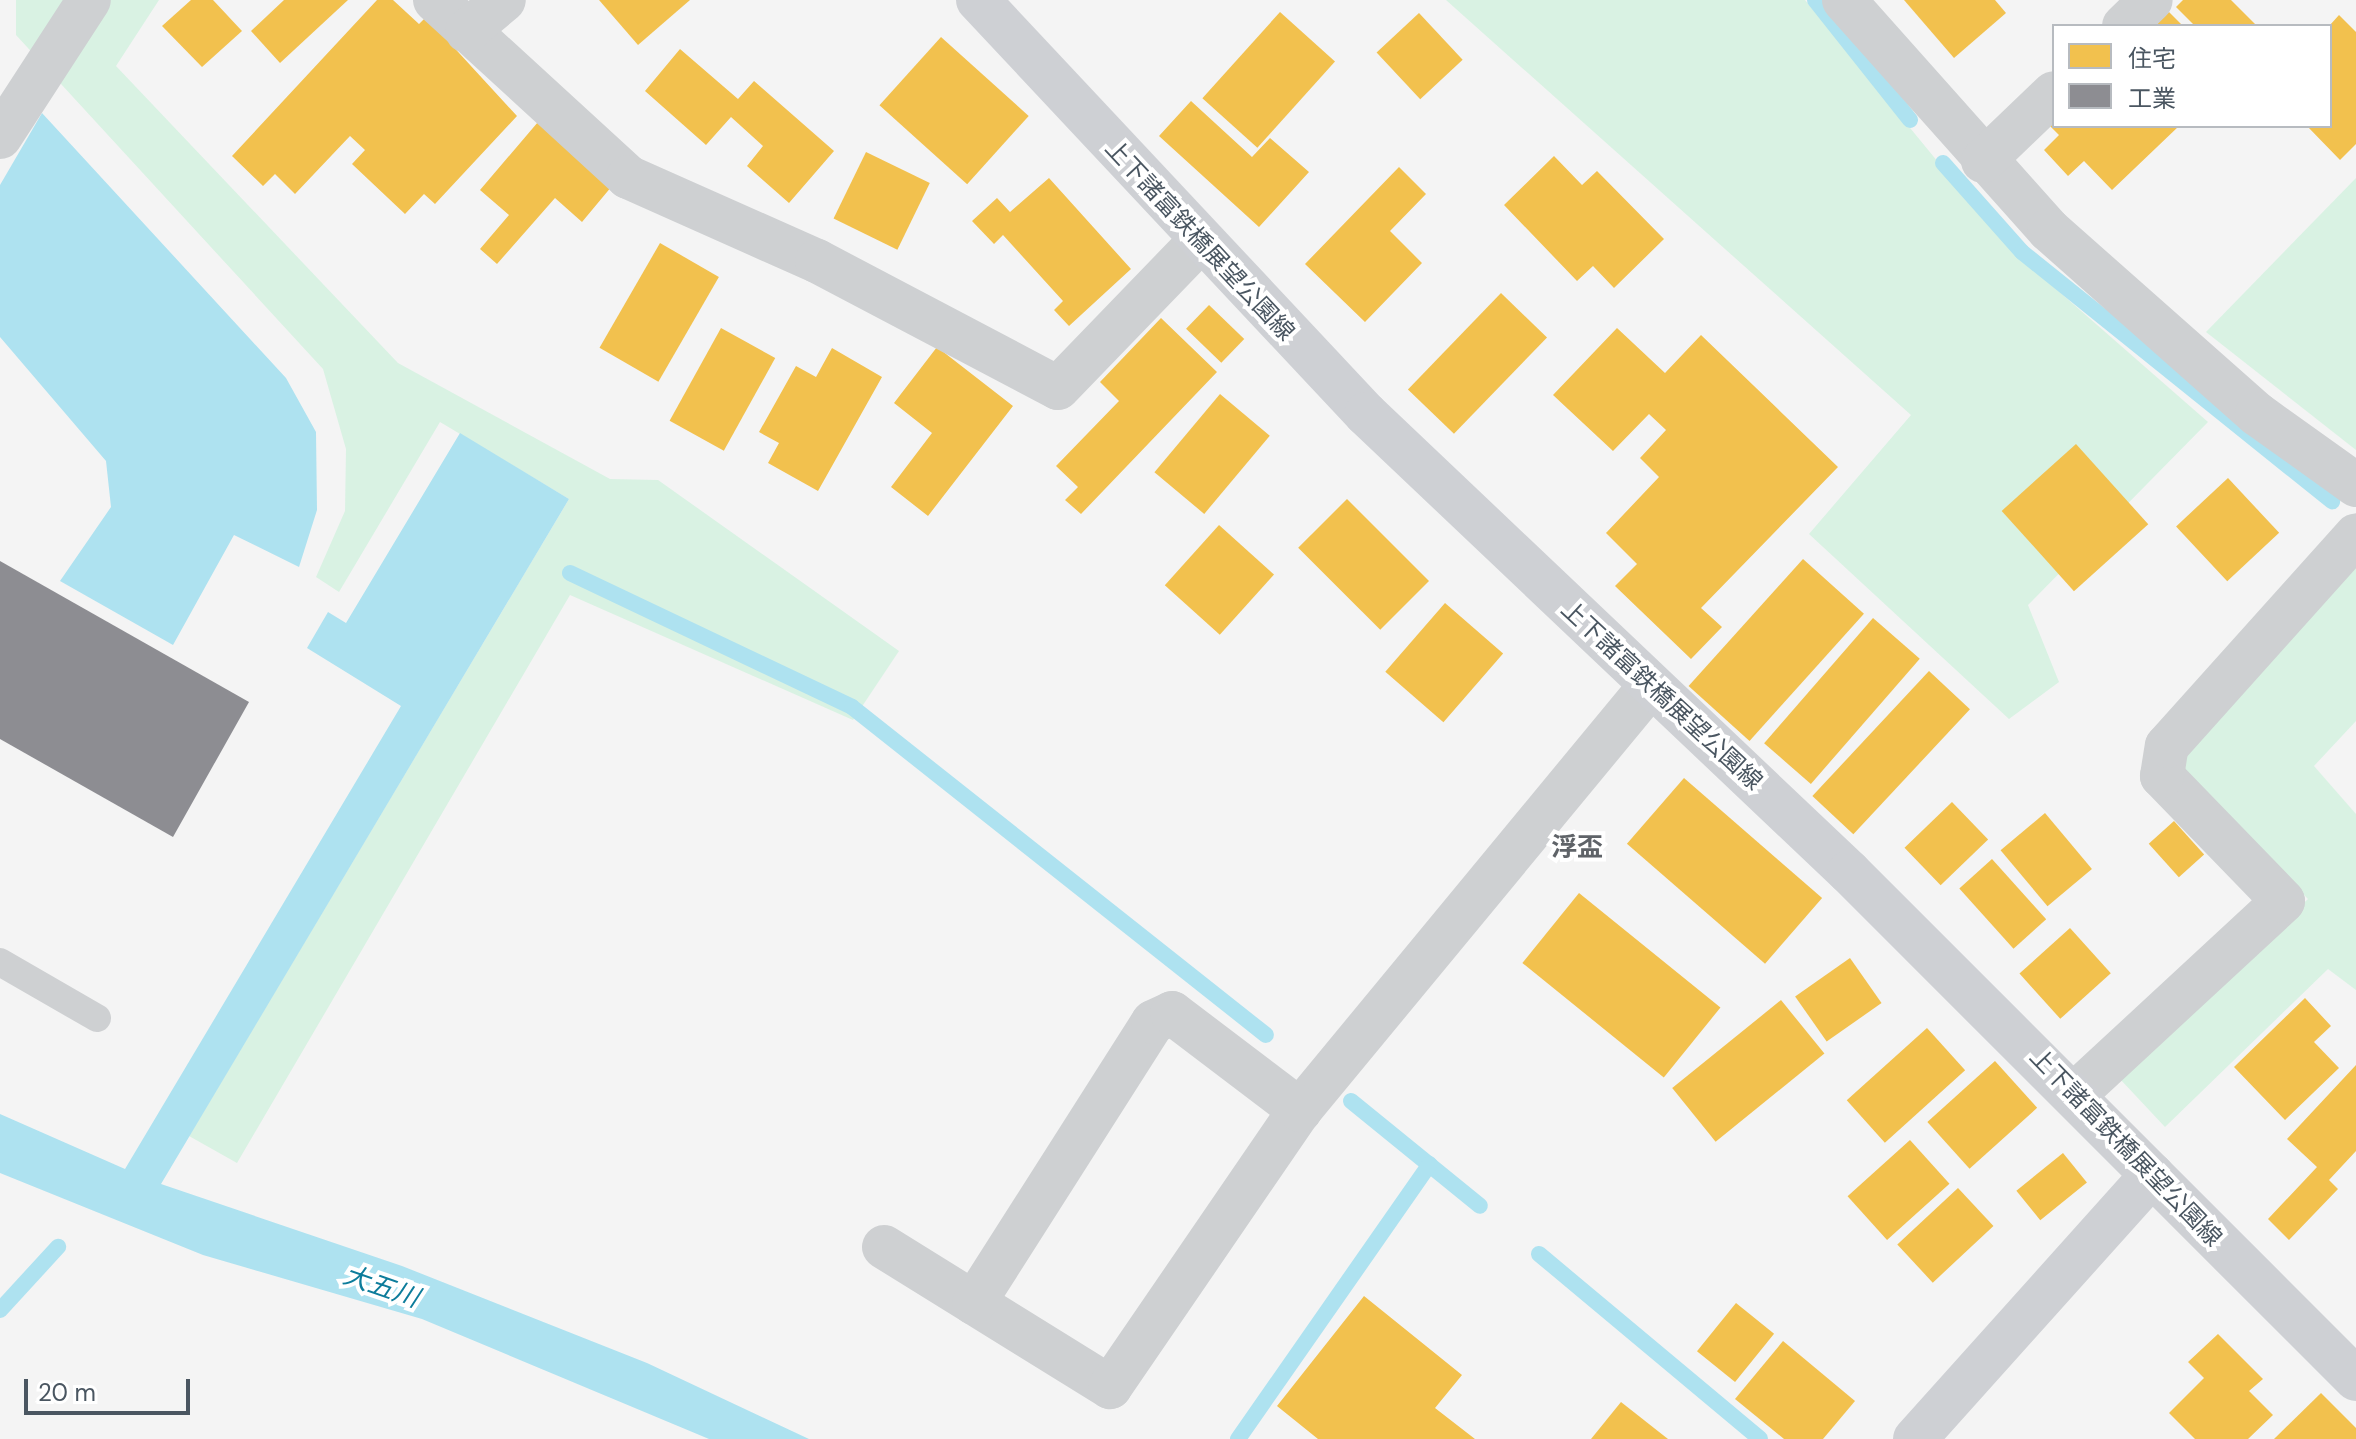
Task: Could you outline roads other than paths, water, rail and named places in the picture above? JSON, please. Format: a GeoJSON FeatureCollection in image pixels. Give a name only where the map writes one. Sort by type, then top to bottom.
{"type":"FeatureCollection","features":[{"type":"Feature","properties":{"kind":"street"},"geometry":{"type":"LineString","coordinates":[[0,137],[41,67],[89,0]]}},
{"type":"Feature","properties":{"kind":"street"},"geometry":{"type":"LineString","coordinates":[[435,0],[628,177],[817,261],[1058,388],[1199,242]]}},
{"type":"Feature","properties":{"kind":"street"},"geometry":{"type":"LineString","coordinates":[[467,31],[504,0]]}},
{"type":"Feature","properties":{"kind":"street","name":"上下諸富鉄橋展望公園線"},"geometry":{"type":"LineString","coordinates":[[978,0],[1199,242],[1366,414],[2076,1093],[2152,1175],[2356,1379]]}},
{"type":"Feature","properties":{"kind":"street"},"geometry":{"type":"LineString","coordinates":[[1844,0],[1983,161],[2257,414],[2356,485]]}},
{"type":"Feature","properties":{"kind":"street"},"geometry":{"type":"LineString","coordinates":[[2126,24],[2151,0]]}},
{"type":"Feature","properties":{"kind":"street"},"geometry":{"type":"LineString","coordinates":[[1983,161],[2052,95]]}},
{"type":"Feature","properties":{"kind":"street"},"geometry":{"type":"LineString","coordinates":[[2076,1093],[2283,901],[2162,776],[2167,746],[2356,535]]}},
{"type":"Feature","properties":{"kind":"street"},"geometry":{"type":"LineString","coordinates":[[884,1247],[1110,1387],[1300,1110],[1651,685]]}},
{"type":"Feature","properties":{"kind":"street"},"geometry":{"type":"LineString","coordinates":[[974,1303],[1153,1022],[1172,1013],[1300,1110]]}},
{"type":"Feature","properties":{"kind":"street"},"geometry":{"type":"LineString","coordinates":[[1915,1439],[2152,1175]]}},
{"type":"Feature","properties":{"kind":"lane"},"geometry":{"type":"LineString","coordinates":[[0,962],[97,1018]]}},
{"type":"Feature","properties":{"kind":"water"},"geometry":{"type":"Polygon","coordinates":[[[42,113],[286,378],[316,432],[317,510],[299,567],[234,535],[173,645],[60,581],[111,507],[106,461],[0,337],[0,185],[42,113]]]}},
{"type":"Feature","properties":{"kind":"water","name":"大五川"},"geometry":{"type":"Polygon","coordinates":[[[460,433],[569,499],[161,1184],[402,1266],[647,1363],[809,1439],[709,1439],[422,1319],[203,1255],[0,1173],[0,1114],[125,1169],[401,706],[307,648],[328,612],[346,623],[460,433]]]}},
{"type":"Feature","properties":{"kind":"waterway"},"geometry":{"type":"LineString","coordinates":[[1815,0],[1910,120]]}},
{"type":"Feature","properties":{"kind":"waterway"},"geometry":{"type":"LineString","coordinates":[[1943,163],[2022,252],[2332,501]]}},
{"type":"Feature","properties":{"kind":"waterway"},"geometry":{"type":"LineString","coordinates":[[570,573],[852,707],[1266,1035]]}},
{"type":"Feature","properties":{"kind":"waterway"},"geometry":{"type":"LineString","coordinates":[[1351,1101],[1480,1206]]}},
{"type":"Feature","properties":{"kind":"waterway"},"geometry":{"type":"LineString","coordinates":[[1238,1439],[1430,1164]]}},
{"type":"Feature","properties":{"kind":"waterway"},"geometry":{"type":"LineString","coordinates":[[0,1310],[58,1247]]}},
{"type":"Feature","properties":{"kind":"waterway"},"geometry":{"type":"LineString","coordinates":[[1539,1254],[1760,1439]]}},
{"type":"Feature","properties":{"kind":"district","name":"浮盃"},"geometry":{"type":"Point","coordinates":[1577,848]}}]}
